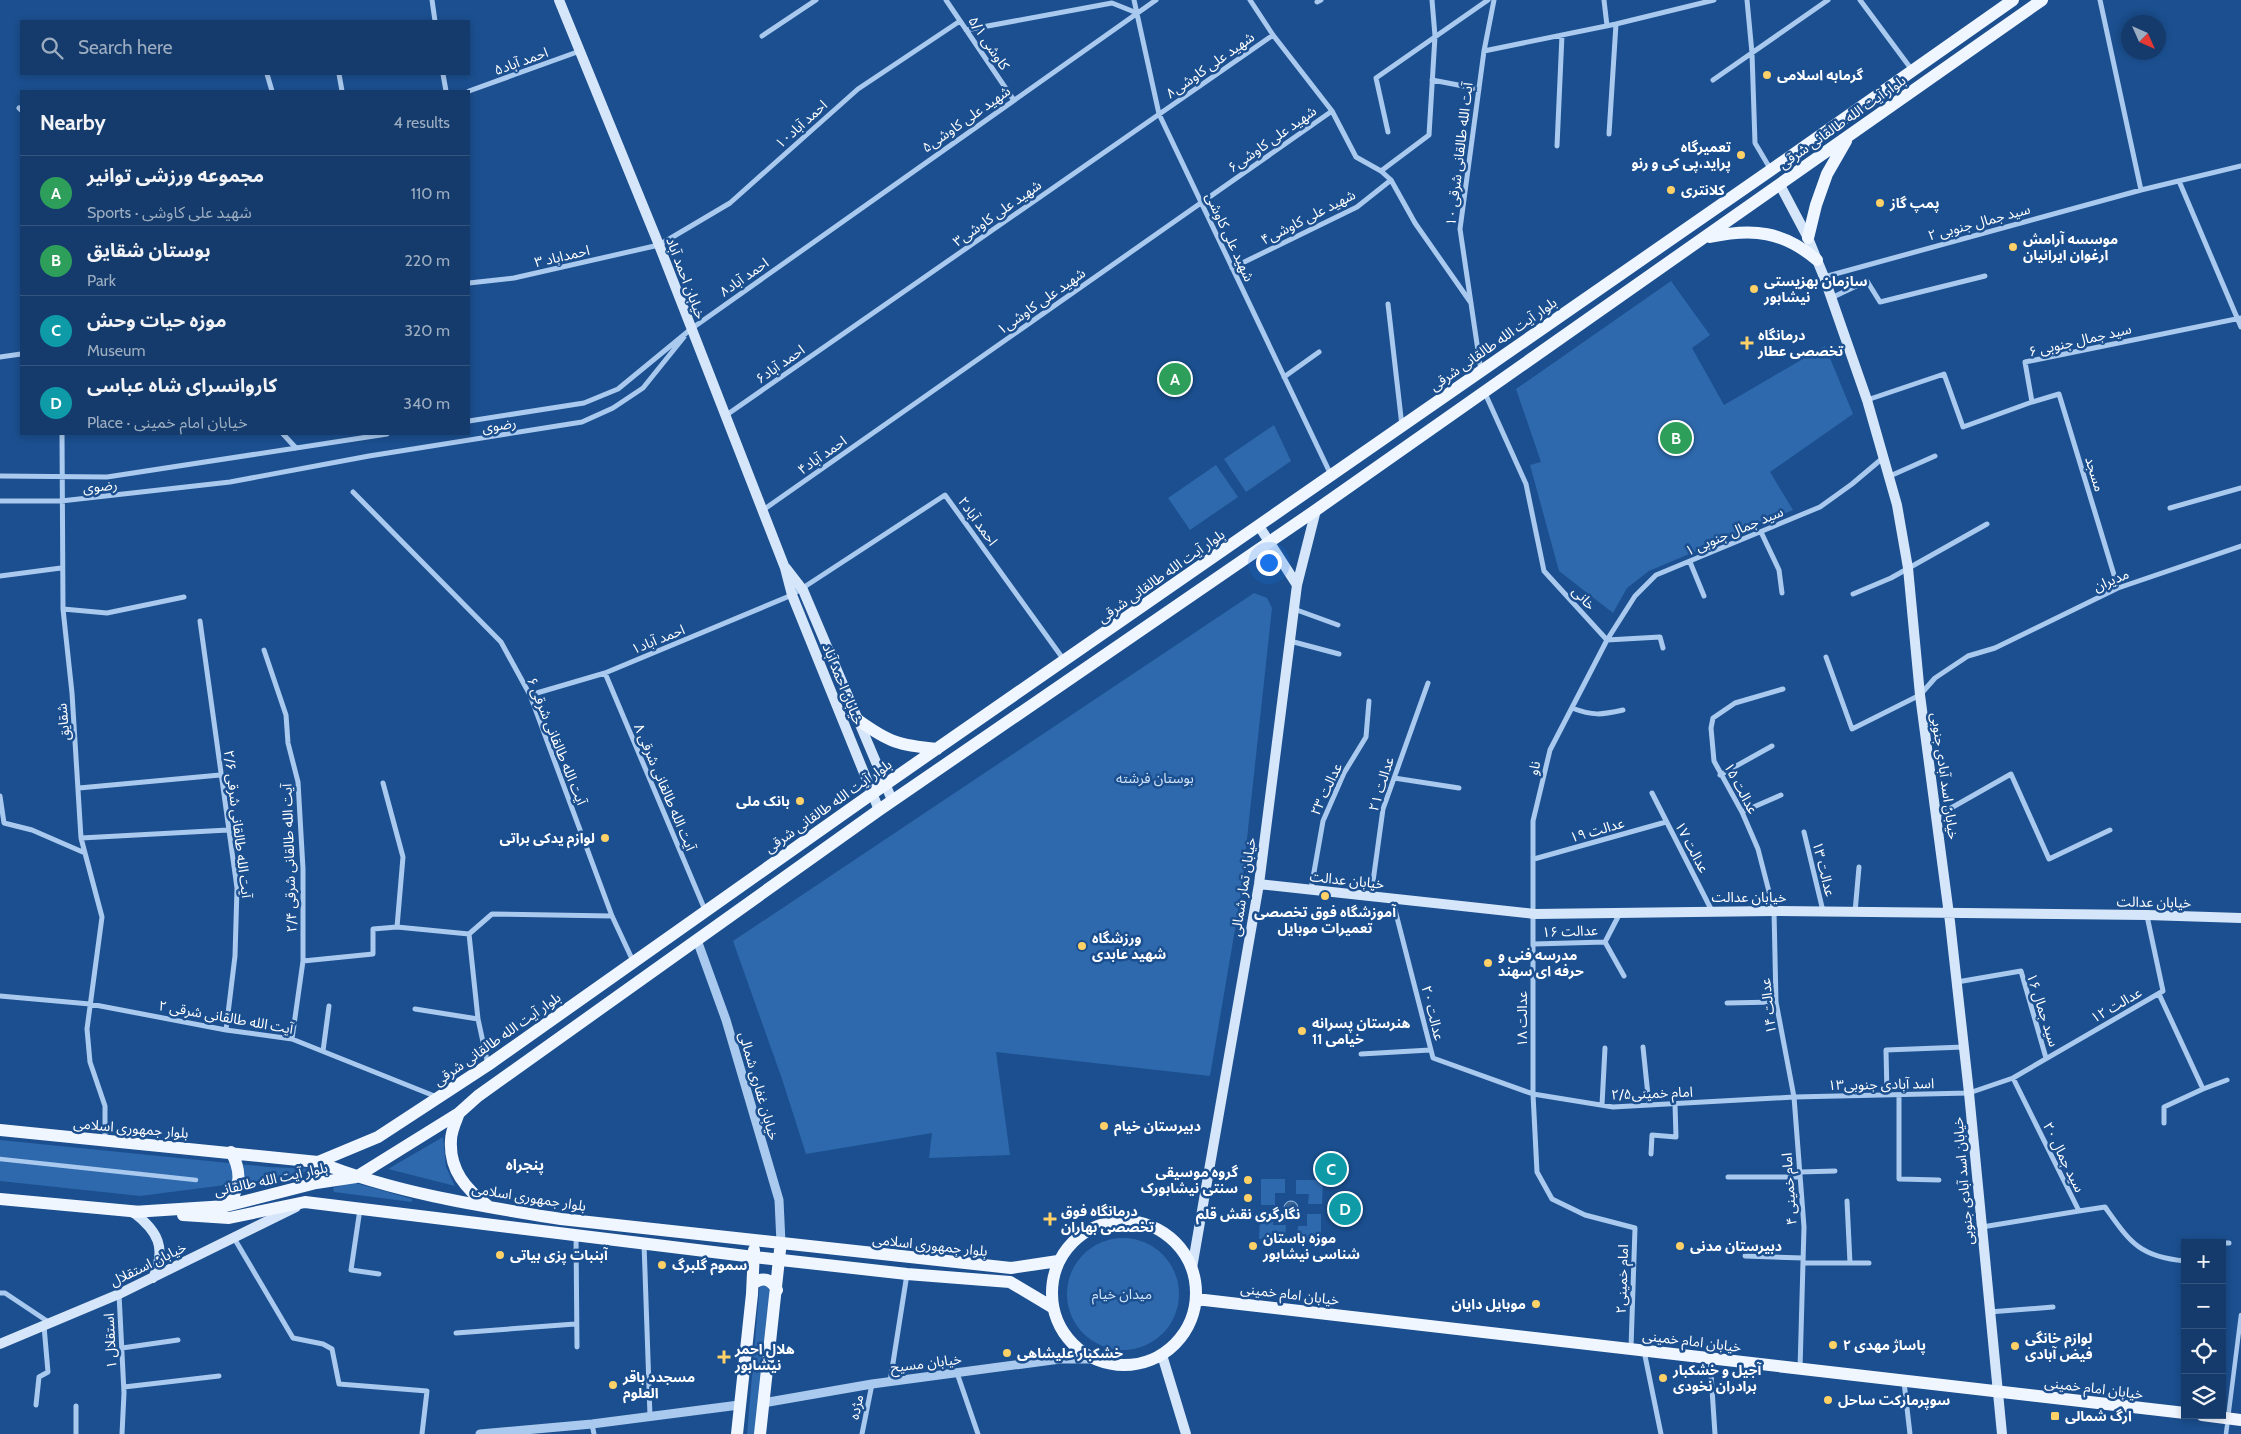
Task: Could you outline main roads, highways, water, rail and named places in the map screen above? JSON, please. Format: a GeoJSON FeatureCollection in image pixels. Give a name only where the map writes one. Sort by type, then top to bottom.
{"type":"FeatureCollection","features":[{"type":"Feature","properties":{"kind":"main road","name":"خیابان احمد آباد"},"geometry":{"type":"LineString","coordinates":[[559,0],[659,245],[763,510],[785,568],[792,595],[879,810]]}},
{"type":"Feature","properties":{"kind":"main road","name":"بلوار آیت الله طالقانی شرقی"},"geometry":{"type":"LineString","coordinates":[[318,1162],[378,1137],[440,1098],[872,793],[1481,372],[2013,0]]}},
{"type":"Feature","properties":{"kind":"main road","name":"بلوار آیت الله طالقانی شرقی"},"geometry":{"type":"LineString","coordinates":[[356,1177],[459,1113],[478,1096],[892,800],[1316,510],[2042,0]]}},
{"type":"Feature","properties":{"kind":"main road"},"geometry":{"type":"LineString","coordinates":[[1808,238],[1816,205],[1827,174],[1848,137]]}},
{"type":"Feature","properties":{"kind":"main road"},"geometry":{"type":"LineString","coordinates":[[1771,170],[1780,185]]}},
{"type":"Feature","properties":{"kind":"main road","name":"خیابان اسد آبادی جنوبی"},"geometry":{"type":"LineString","coordinates":[[1780,185],[1808,238],[1824,277],[1867,400],[1890,476],[1908,568],[1920,695],[1957,982],[2002,1434]]}},
{"type":"Feature","properties":{"kind":"main road"},"geometry":{"type":"LineString","coordinates":[[1704,238],[1747,231],[1766,233],[1801,246],[1817,260]]}},
{"type":"Feature","properties":{"kind":"main road","name":"خیابان تمار شمالی"},"geometry":{"type":"LineString","coordinates":[[1192,1268],[1259,884],[1297,585],[1316,510]]}},
{"type":"Feature","properties":{"kind":"main road"},"geometry":{"type":"LineString","coordinates":[[1259,526],[1297,585]]}},
{"type":"Feature","properties":{"kind":"main road","name":"خیابان احمد آباد"},"geometry":{"type":"LineString","coordinates":[[785,568],[803,590],[892,800]]}},
{"type":"Feature","properties":{"kind":"main road"},"geometry":{"type":"LineString","coordinates":[[858,720],[882,738],[897,744],[937,749]]}},
{"type":"Feature","properties":{"kind":"main road","name":"خیابان عدالت"},"geometry":{"type":"LineString","coordinates":[[1259,884],[1535,914],[1824,911],[2241,918]]}},
{"type":"Feature","properties":{"kind":"main road"},"geometry":{"type":"LineString","coordinates":[[459,1113],[451,1139],[454,1167],[468,1190],[490,1208]]}},
{"type":"Feature","properties":{"kind":"main road","name":"بلوار جمهوری اسلامی"},"geometry":{"type":"LineString","coordinates":[[0,1130],[318,1162],[356,1177],[490,1208],[561,1220],[1011,1268],[1058,1261]]}},
{"type":"Feature","properties":{"kind":"main road"},"geometry":{"type":"LineString","coordinates":[[226,1206],[235,1195],[239,1182],[238,1166],[231,1152]]}},
{"type":"Feature","properties":{"kind":"main road","name":"بلوار آیت الله طالقانی"},"geometry":{"type":"LineString","coordinates":[[133,1212],[226,1206],[316,1183],[356,1177]]}},
{"type":"Feature","properties":{"kind":"main road"},"geometry":{"type":"LineString","coordinates":[[0,1199],[133,1212],[229,1218],[305,1202],[754,1257],[907,1274],[1010,1282],[1052,1307]]}},
{"type":"Feature","properties":{"kind":"main road","name":"خیابان استقلال"},"geometry":{"type":"LineString","coordinates":[[0,1344],[120,1294],[305,1202]]}},
{"type":"Feature","properties":{"kind":"main road"},"geometry":{"type":"LineString","coordinates":[[133,1212],[149,1224],[158,1242],[160,1262],[152,1278]]}},
{"type":"Feature","properties":{"kind":"main road"},"geometry":{"type":"LineString","coordinates":[[1115,1221],[1139,1222],[1162,1231],[1180,1247],[1192,1268],[1196,1283],[1196,1299],[1191,1321],[1179,1340],[1162,1354],[1140,1364],[1116,1365],[1093,1359],[1074,1346],[1060,1329],[1052,1307],[1052,1284],[1058,1261],[1072,1242],[1092,1227],[1115,1221]]}},
{"type":"Feature","properties":{"kind":"main road"},"geometry":{"type":"LineString","coordinates":[[737,1434],[752,1284],[754,1240]]}},
{"type":"Feature","properties":{"kind":"main road"},"geometry":{"type":"LineString","coordinates":[[760,1434],[781,1243]]}},
{"type":"Feature","properties":{"kind":"main road"},"geometry":{"type":"LineString","coordinates":[[752,1284],[758,1280],[765,1279],[773,1283],[777,1290]]}},
{"type":"Feature","properties":{"kind":"main road","name":"خیابان امام خمینی"},"geometry":{"type":"LineString","coordinates":[[1196,1299],[2181,1413]]}},
{"type":"Feature","properties":{"kind":"main road"},"geometry":{"type":"LineString","coordinates":[[1162,1354],[1186,1434]]}},
{"type":"Feature","properties":{"kind":"main road"},"geometry":{"type":"LineString","coordinates":[[2226,1418],[2241,1420]]}},
{"type":"Feature","properties":{"kind":"place","name":"گرمابه اسلامی"},"geometry":{"type":"Point","coordinates":[1767,75]}},
{"type":"Feature","properties":{"kind":"place","name":"تعمیرگاه پراید،پی کی و رنو"},"geometry":{"type":"Point","coordinates":[1741,155]}},
{"type":"Feature","properties":{"kind":"place","name":"کلانتری"},"geometry":{"type":"Point","coordinates":[1671,190]}},
{"type":"Feature","properties":{"kind":"place","name":"پمپ گاز"},"geometry":{"type":"Point","coordinates":[1880,203]}},
{"type":"Feature","properties":{"kind":"place","name":"موسسه آرامش ارغوان ایرانیان"},"geometry":{"type":"Point","coordinates":[2013,247]}},
{"type":"Feature","properties":{"kind":"place","name":"سازمان بهزیستی نیشابور"},"geometry":{"type":"Point","coordinates":[1754,289]}},
{"type":"Feature","properties":{"kind":"place","name":"درمانگاه تخصصی عطار"},"geometry":{"type":"Point","coordinates":[1747,343]}},
{"type":"Feature","properties":{"kind":"place","name":"مجموعه ورزشی توانیر"},"geometry":{"type":"Point","coordinates":[1175,379]}},
{"type":"Feature","properties":{"kind":"place","name":"بوستان شقایق"},"geometry":{"type":"Point","coordinates":[1676,438]}},
{"type":"Feature","properties":{"kind":"place","name":"بانک ملی"},"geometry":{"type":"Point","coordinates":[800,801]}},
{"type":"Feature","properties":{"kind":"place","name":"لوازم یدکی براتی"},"geometry":{"type":"Point","coordinates":[605,838]}},
{"type":"Feature","properties":{"kind":"place","name":"آموزشگاه فوق تخصصی تعمیرات موبایل"},"geometry":{"type":"Point","coordinates":[1325,896]}},
{"type":"Feature","properties":{"kind":"place","name":"ورزشگاه شهید عابدی"},"geometry":{"type":"Point","coordinates":[1082,946]}},
{"type":"Feature","properties":{"kind":"place","name":"مدرسه فنی و حرفه ای سهند"},"geometry":{"type":"Point","coordinates":[1488,963]}},
{"type":"Feature","properties":{"kind":"place","name":"هنرستان پسرانه خیامی 11"},"geometry":{"type":"Point","coordinates":[1302,1031]}},
{"type":"Feature","properties":{"kind":"place","name":"دبیرستان خیام"},"geometry":{"type":"Point","coordinates":[1104,1126]}},
{"type":"Feature","properties":{"kind":"place","name":"موزه حیات وحش"},"geometry":{"type":"Point","coordinates":[1331,1169]}},
{"type":"Feature","properties":{"kind":"place","name":"گروه موسیقی سنتی نیشابورک"},"geometry":{"type":"Point","coordinates":[1248,1180]}},
{"type":"Feature","properties":{"kind":"place","name":"نگارگری نقش قلم"},"geometry":{"type":"Point","coordinates":[1248,1198]}},
{"type":"Feature","properties":{"kind":"place","name":"کاروانسرای شاه عباسی"},"geometry":{"type":"Point","coordinates":[1345,1209]}},
{"type":"Feature","properties":{"kind":"place","name":"درمانگاه فوق تخصصی بهاران"},"geometry":{"type":"Point","coordinates":[1050,1219]}},
{"type":"Feature","properties":{"kind":"place","name":"موزه باستان شناسی نیشابور"},"geometry":{"type":"Point","coordinates":[1253,1246]}},
{"type":"Feature","properties":{"kind":"place","name":"دبیرستان مدنی"},"geometry":{"type":"Point","coordinates":[1680,1246]}},
{"type":"Feature","properties":{"kind":"place","name":"آبنبات پزی بیاتی"},"geometry":{"type":"Point","coordinates":[500,1255]}},
{"type":"Feature","properties":{"kind":"place","name":"سموم گلبرگ"},"geometry":{"type":"Point","coordinates":[662,1265]}},
{"type":"Feature","properties":{"kind":"place","name":"موبایل دایان"},"geometry":{"type":"Point","coordinates":[1536,1304]}},
{"type":"Feature","properties":{"kind":"place","name":"پاساژ مهدی ۲"},"geometry":{"type":"Point","coordinates":[1833,1345]}},
{"type":"Feature","properties":{"kind":"place","name":"لوازم خانگی فیض آبادی"},"geometry":{"type":"Point","coordinates":[2015,1346]}},
{"type":"Feature","properties":{"kind":"place","name":"خشکبار علیشاهی"},"geometry":{"type":"Point","coordinates":[1007,1353]}},
{"type":"Feature","properties":{"kind":"place","name":"هلال احمر نیشابور"},"geometry":{"type":"Point","coordinates":[724,1357]}},
{"type":"Feature","properties":{"kind":"place","name":"آجیل و خشکبار برادران نخودی"},"geometry":{"type":"Point","coordinates":[1663,1378]}},
{"type":"Feature","properties":{"kind":"place","name":"مسجدد باقر العلوم"},"geometry":{"type":"Point","coordinates":[613,1385]}},
{"type":"Feature","properties":{"kind":"place","name":"سوپرمارکت ساحل"},"geometry":{"type":"Point","coordinates":[1828,1400]}},
{"type":"Feature","properties":{"kind":"place","name":"ارگ شمالی"},"geometry":{"type":"Point","coordinates":[2055,1416]}},
{"type":"Feature","properties":{"kind":"district","name":"پنجراه"},"geometry":{"type":"Point","coordinates":[525,1165]}},
{"type":"Feature","properties":{"kind":"park label","name":"بوستان فرشته"},"geometry":{"type":"Point","coordinates":[1155,778]}},
{"type":"Feature","properties":{"kind":"park label","name":"میدان خیام"},"geometry":{"type":"Point","coordinates":[1122,1294]}}]}
